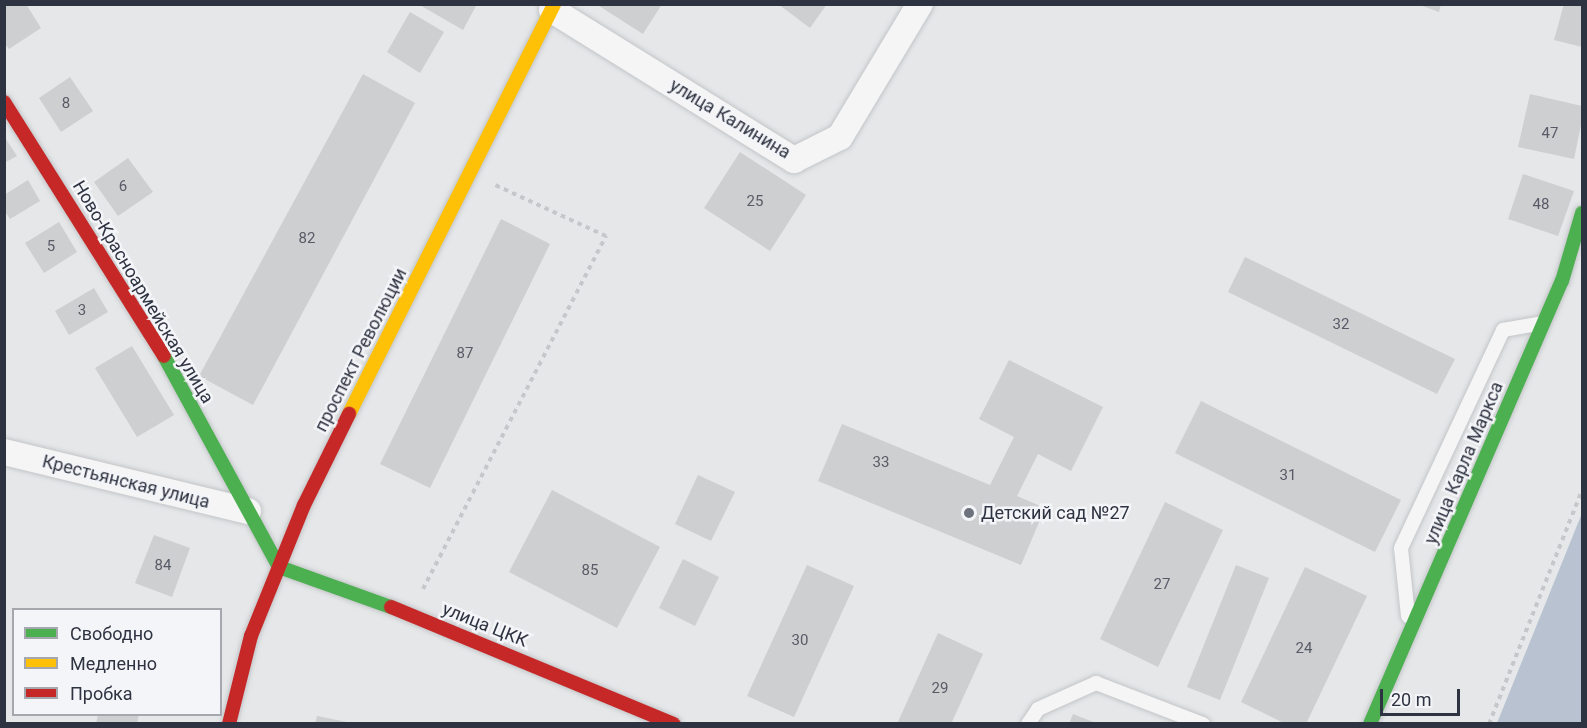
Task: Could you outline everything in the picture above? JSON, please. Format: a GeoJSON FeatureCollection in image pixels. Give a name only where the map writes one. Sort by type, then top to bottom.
{"type":"FeatureCollection","features":[{"type":"Feature","properties":{"kind":"street","name":"улица Калинина"},"geometry":{"type":"LineString","coordinates":[[553,7],[794,160],[840,137],[920,4]]}},
{"type":"Feature","properties":{"kind":"street","name":"проспект Революции"},"geometry":{"type":"LineString","coordinates":[[229,723],[251,636],[304,505],[553,7]]}},
{"type":"Feature","properties":{"kind":"street","name":"Ново-Красноармейская улица"},"geometry":{"type":"LineString","coordinates":[[4,102],[157,344],[279,567]]}},
{"type":"Feature","properties":{"kind":"street","name":"улица Карла Маркса"},"geometry":{"type":"LineString","coordinates":[[1370,723],[1562,281],[1582,213]]}},
{"type":"Feature","properties":{"kind":"street","name":"Крестьянская улица"},"geometry":{"type":"LineString","coordinates":[[4,452],[248,511]]}},
{"type":"Feature","properties":{"kind":"street","name":"улица ЦКК"},"geometry":{"type":"LineString","coordinates":[[279,567],[410,614],[674,723]]}},
{"type":"Feature","properties":{"kind":"lane"},"geometry":{"type":"LineString","coordinates":[[1410,632],[1401,548],[1503,330],[1544,322]]}},
{"type":"Feature","properties":{"kind":"lane"},"geometry":{"type":"LineString","coordinates":[[1028,723],[1038,709],[1096,683],[1203,723]]}},
{"type":"Feature","properties":{"kind":"path"},"geometry":{"type":"LineString","coordinates":[[410,614],[606,236],[470,173]]}},
{"type":"Feature","properties":{"kind":"path"},"geometry":{"type":"LineString","coordinates":[[1489,723],[1582,490]]}},
{"type":"Feature","properties":{"kind":"water"},"geometry":{"type":"Polygon","coordinates":[[[1582,513],[1582,723],[1497,723],[1574,533],[1582,513]]]}},
{"type":"Feature","properties":{"kind":"building"},"geometry":{"type":"Polygon","coordinates":[[[9,4],[26,4],[41,28],[9,49],[4,43],[4,8],[9,4]]]}},
{"type":"Feature","properties":{"kind":"building"},"geometry":{"type":"Polygon","coordinates":[[[418,4],[477,4],[463,30],[418,4]]]}},
{"type":"Feature","properties":{"kind":"building"},"geometry":{"type":"Polygon","coordinates":[[[596,4],[662,4],[643,34],[596,4]]]}},
{"type":"Feature","properties":{"kind":"building"},"geometry":{"type":"Polygon","coordinates":[[[778,4],[827,4],[810,28],[778,4]]]}},
{"type":"Feature","properties":{"kind":"building"},"geometry":{"type":"Polygon","coordinates":[[[1417,4],[1441,4],[1439,12],[1417,4]]]}},
{"type":"Feature","properties":{"kind":"building"},"geometry":{"type":"Polygon","coordinates":[[[1564,4],[1582,4],[1582,47],[1554,40],[1564,4]]]}},
{"type":"Feature","properties":{"kind":"building"},"geometry":{"type":"Polygon","coordinates":[[[410,12],[444,32],[420,73],[387,52],[410,12]]]}},
{"type":"Feature","properties":{"kind":"building"},"geometry":{"type":"Polygon","coordinates":[[[363,74],[415,103],[253,405],[199,376],[363,74]]]}},
{"type":"Feature","properties":{"kind":"building"},"geometry":{"type":"Polygon","coordinates":[[[70,77],[93,111],[61,132],[39,98],[70,77]]]}},
{"type":"Feature","properties":{"kind":"building"},"geometry":{"type":"Polygon","coordinates":[[[1530,94],[1582,106],[1582,120],[1574,159],[1518,147],[1530,94]]]}},
{"type":"Feature","properties":{"kind":"building"},"geometry":{"type":"Polygon","coordinates":[[[4,136],[17,156],[4,163],[4,136]]]}},
{"type":"Feature","properties":{"kind":"building"},"geometry":{"type":"Polygon","coordinates":[[[740,152],[806,195],[770,251],[704,208],[740,152]]]}},
{"type":"Feature","properties":{"kind":"building"},"geometry":{"type":"Polygon","coordinates":[[[128,158],[153,192],[118,216],[94,182],[128,158]]]}},
{"type":"Feature","properties":{"kind":"building"},"geometry":{"type":"Polygon","coordinates":[[[1523,174],[1574,191],[1558,236],[1508,219],[1523,174]]]}},
{"type":"Feature","properties":{"kind":"building"},"geometry":{"type":"Polygon","coordinates":[[[28,180],[40,201],[10,219],[4,210],[4,195],[28,180]]]}},
{"type":"Feature","properties":{"kind":"building"},"geometry":{"type":"Polygon","coordinates":[[[501,219],[550,244],[430,488],[380,464],[501,219]]]}},
{"type":"Feature","properties":{"kind":"building"},"geometry":{"type":"Polygon","coordinates":[[[59,222],[77,252],[44,273],[25,243],[59,222]]]}},
{"type":"Feature","properties":{"kind":"building"},"geometry":{"type":"Polygon","coordinates":[[[1245,257],[1455,359],[1437,394],[1228,292],[1245,257]]]}},
{"type":"Feature","properties":{"kind":"building"},"geometry":{"type":"Polygon","coordinates":[[[94,288],[108,312],[69,335],[55,311],[94,288]]]}},
{"type":"Feature","properties":{"kind":"building"},"geometry":{"type":"Polygon","coordinates":[[[132,346],[174,415],[137,437],[95,368],[132,346]]]}},
{"type":"Feature","properties":{"kind":"building"},"geometry":{"type":"Polygon","coordinates":[[[1009,360],[1103,407],[1071,471],[1038,454],[1017,496],[1045,508],[1021,565],[818,481],[842,424],[990,485],[1014,437],[979,419],[1009,360]]]}},
{"type":"Feature","properties":{"kind":"building"},"geometry":{"type":"Polygon","coordinates":[[[1201,401],[1401,500],[1375,552],[1175,453],[1201,401]]]}},
{"type":"Feature","properties":{"kind":"building"},"geometry":{"type":"Polygon","coordinates":[[[698,475],[735,492],[711,541],[675,524],[698,475]]]}},
{"type":"Feature","properties":{"kind":"building"},"geometry":{"type":"Polygon","coordinates":[[[552,490],[660,547],[617,628],[509,572],[552,490]]]}},
{"type":"Feature","properties":{"kind":"building"},"geometry":{"type":"Polygon","coordinates":[[[1165,502],[1223,530],[1158,667],[1100,639],[1165,502]]]}},
{"type":"Feature","properties":{"kind":"building"},"geometry":{"type":"Polygon","coordinates":[[[154,535],[190,548],[172,597],[135,583],[154,535]]]}},
{"type":"Feature","properties":{"kind":"building"},"geometry":{"type":"Polygon","coordinates":[[[683,559],[719,577],[695,626],[659,608],[683,559]]]}},
{"type":"Feature","properties":{"kind":"building"},"geometry":{"type":"Polygon","coordinates":[[[807,565],[854,586],[794,717],[747,696],[807,565]]]}},
{"type":"Feature","properties":{"kind":"building"},"geometry":{"type":"Polygon","coordinates":[[[1236,565],[1269,578],[1220,700],[1187,687],[1236,565]]]}},
{"type":"Feature","properties":{"kind":"building"},"geometry":{"type":"Polygon","coordinates":[[[1305,567],[1367,596],[1306,724],[1286,724],[1241,702],[1305,567]]]}},
{"type":"Feature","properties":{"kind":"building"},"geometry":{"type":"Polygon","coordinates":[[[938,633],[983,654],[951,724],[897,724],[938,633]]]}},
{"type":"Feature","properties":{"kind":"building"},"geometry":{"type":"Polygon","coordinates":[[[1073,714],[1096,723],[1096,724],[1069,724],[1073,714]]]}},
{"type":"Feature","properties":{"kind":"building"},"geometry":{"type":"Polygon","coordinates":[[[98,716],[139,716],[137,724],[96,724],[98,716]]]}},
{"type":"Feature","properties":{"kind":"building"},"geometry":{"type":"Polygon","coordinates":[[[317,716],[347,722],[347,724],[315,724],[317,716]]]}},
{"type":"Feature","properties":{"kind":"traffic: fast"},"geometry":{"type":"LineString","coordinates":[[1370,724],[1562,281],[1582,213]]}},
{"type":"Feature","properties":{"kind":"traffic: fast"},"geometry":{"type":"LineString","coordinates":[[164,356],[279,567],[391,607]]}},
{"type":"Feature","properties":{"kind":"traffic: slow"},"geometry":{"type":"LineString","coordinates":[[349,414],[554,4]]}},
{"type":"Feature","properties":{"kind":"traffic: jam"},"geometry":{"type":"LineString","coordinates":[[4,102],[164,356]]}},
{"type":"Feature","properties":{"kind":"traffic: jam"},"geometry":{"type":"LineString","coordinates":[[229,724],[251,636],[304,505],[349,414]]}},
{"type":"Feature","properties":{"kind":"traffic: jam"},"geometry":{"type":"LineString","coordinates":[[391,607],[674,724]]}},
{"type":"Feature","properties":{"kind":"place","name":"Детский сад №27"},"geometry":{"type":"Point","coordinates":[969,513]}}]}
